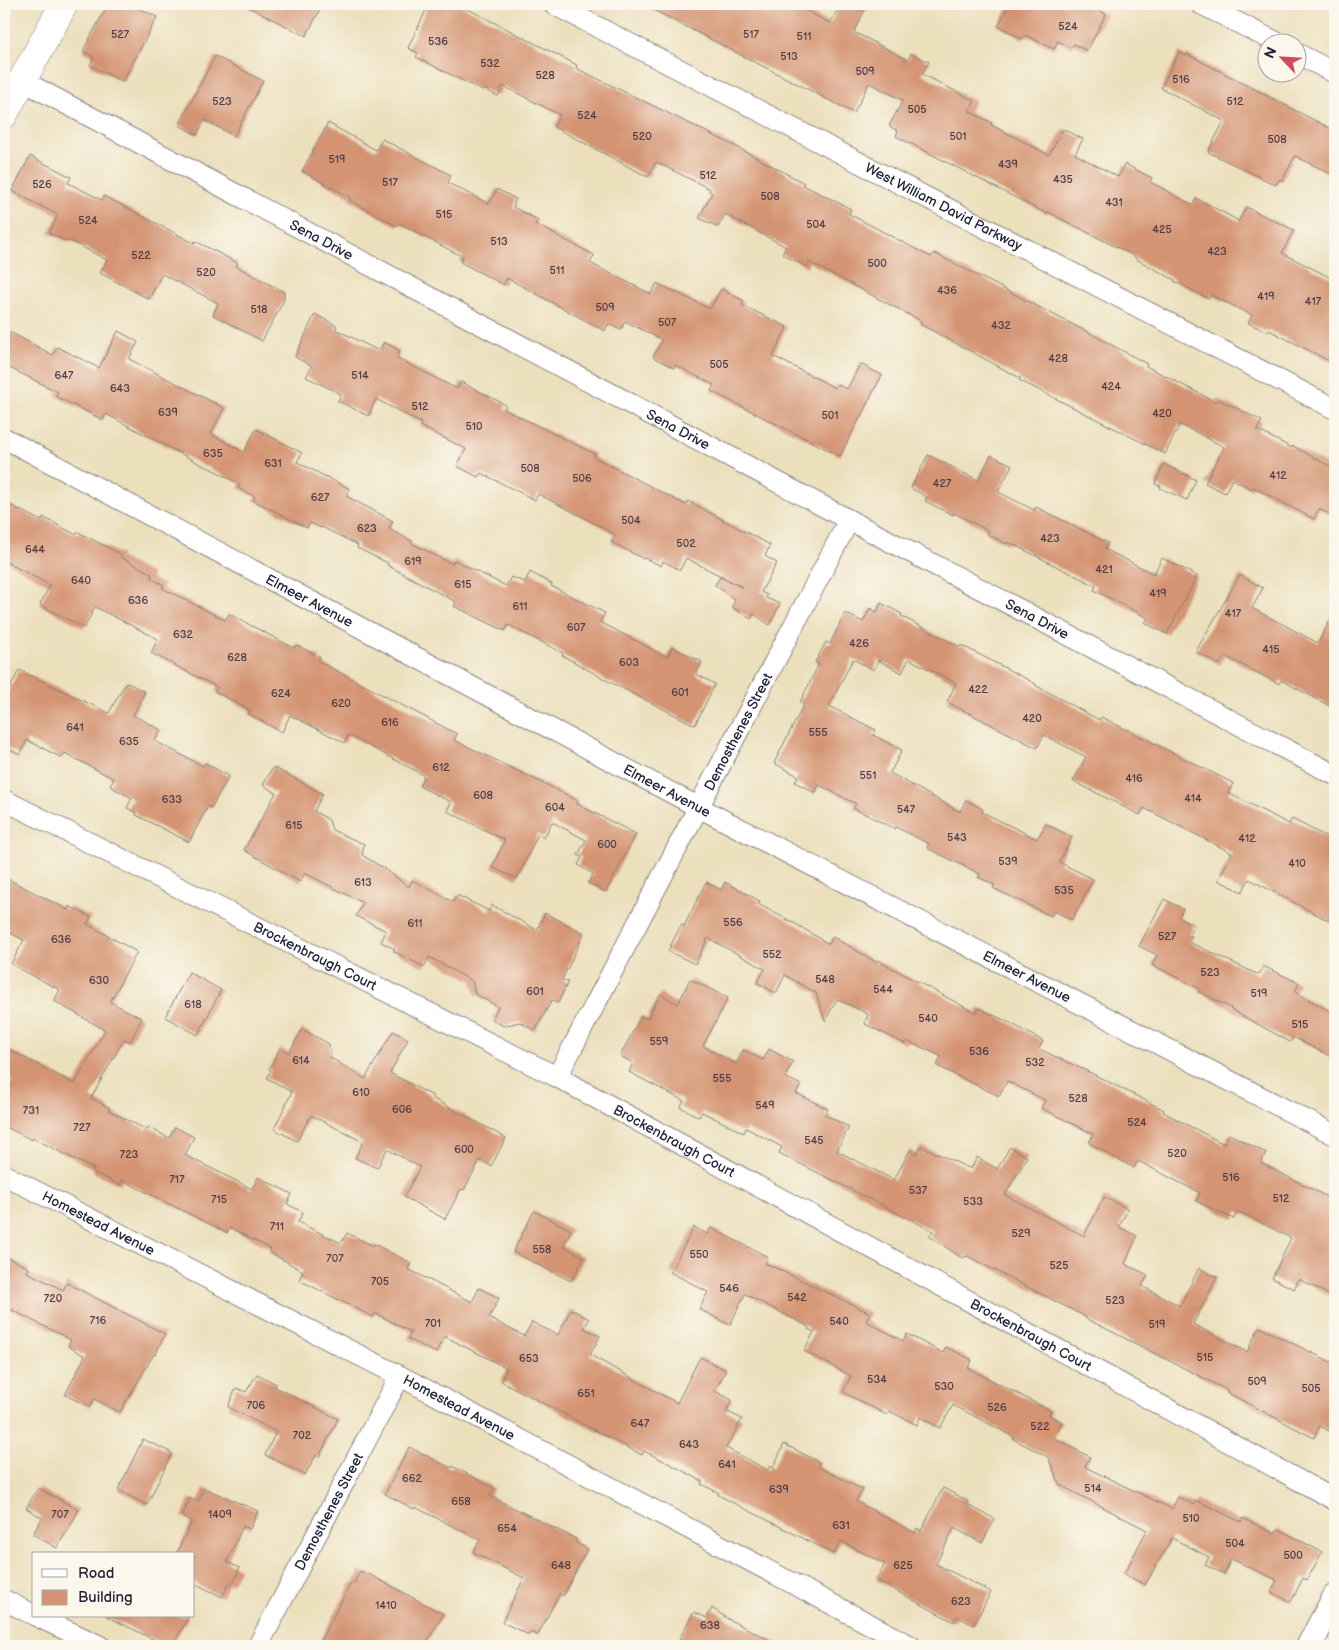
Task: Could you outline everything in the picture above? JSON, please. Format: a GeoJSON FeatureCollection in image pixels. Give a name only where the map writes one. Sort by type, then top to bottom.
{"type":"FeatureCollection","features":[{"type":"Feature","properties":{"kind":"main road"},"geometry":{"type":"LineString","coordinates":[[4,114],[64,4]]}},
{"type":"Feature","properties":{"kind":"street","name":"West William David Parkway"},"geometry":{"type":"LineString","coordinates":[[553,4],[1335,409]]}},
{"type":"Feature","properties":{"kind":"street"},"geometry":{"type":"LineString","coordinates":[[1201,4],[1256,32]]}},
{"type":"Feature","properties":{"kind":"street"},"geometry":{"type":"LineString","coordinates":[[1306,58],[1335,73]]}},
{"type":"Feature","properties":{"kind":"street","name":"Sena Drive"},"geometry":{"type":"LineString","coordinates":[[23,81],[848,520],[1335,775]]}},
{"type":"Feature","properties":{"kind":"street","name":"Elmeer Avenue"},"geometry":{"type":"LineString","coordinates":[[4,438],[698,807],[1335,1135]]}},
{"type":"Feature","properties":{"kind":"street","name":"Demosthenes Street"},"geometry":{"type":"LineString","coordinates":[[557,1077],[848,520]]}},
{"type":"Feature","properties":{"kind":"street","name":"Brockenbraugh Court"},"geometry":{"type":"LineString","coordinates":[[4,800],[557,1077],[1335,1500]]}},
{"type":"Feature","properties":{"kind":"street","name":"Homestead Avenue"},"geometry":{"type":"LineString","coordinates":[[4,1175],[400,1376],[911,1646]]}},
{"type":"Feature","properties":{"kind":"street","name":"Demosthenes Street"},"geometry":{"type":"LineString","coordinates":[[258,1646],[400,1376]]}},
{"type":"Feature","properties":{"kind":"street"},"geometry":{"type":"LineString","coordinates":[[1309,1646],[1335,1597]]}},
{"type":"Feature","properties":{"kind":"street"},"geometry":{"type":"LineString","coordinates":[[4,1600],[32,1614]]}},
{"type":"Feature","properties":{"kind":"street"},"geometry":{"type":"LineString","coordinates":[[39,1618],[100,1646]]}},
{"type":"Feature","properties":{"kind":"building"},"geometry":{"type":"Polygon","coordinates":[[[108,4],[130,4],[157,17],[123,82],[90,65],[94,57],[83,51],[108,4]]]}},
{"type":"Feature","properties":{"kind":"building"},"geometry":{"type":"Polygon","coordinates":[[[242,4],[323,4],[306,36],[242,4]]]}},
{"type":"Feature","properties":{"kind":"building"},"geometry":{"type":"Polygon","coordinates":[[[429,4],[458,4],[577,65],[576,68],[735,146],[804,183],[803,185],[851,209],[849,214],[931,257],[934,253],[1097,337],[1147,364],[1146,366],[1216,402],[1218,399],[1262,421],[1257,430],[1292,448],[1293,446],[1335,469],[1335,517],[1319,509],[1314,519],[1253,487],[1252,489],[1232,479],[1225,493],[1205,483],[1224,447],[1180,424],[1165,454],[1019,380],[1020,378],[920,324],[921,321],[809,262],[807,267],[782,254],[786,247],[725,214],[718,227],[699,218],[712,193],[709,191],[710,189],[656,162],[648,177],[554,127],[560,115],[503,86],[498,96],[484,89],[483,91],[416,57],[418,53],[408,48],[429,4]]]}},
{"type":"Feature","properties":{"kind":"building"},"geometry":{"type":"Polygon","coordinates":[[[642,4],[793,4],[830,23],[841,4],[868,4],[854,32],[908,60],[911,53],[929,62],[922,74],[975,101],[969,111],[992,123],[991,125],[1049,155],[1063,129],[1083,139],[1075,154],[1118,177],[1125,164],[1152,178],[1150,182],[1193,205],[1196,198],[1239,221],[1246,207],[1294,230],[1282,253],[1335,280],[1335,364],[1269,330],[1268,332],[1248,323],[1252,315],[1211,295],[1209,299],[1174,281],[1136,259],[1136,257],[1048,212],[1047,214],[896,136],[898,131],[889,126],[903,100],[869,83],[854,113],[642,4]]]}},
{"type":"Feature","properties":{"kind":"building"},"geometry":{"type":"Polygon","coordinates":[[[1010,4],[1085,4],[1106,14],[1087,51],[1074,44],[1071,48],[1058,41],[1054,49],[1025,35],[1023,39],[998,26],[1010,4]]]}},
{"type":"Feature","properties":{"kind":"building"},"geometry":{"type":"Polygon","coordinates":[[[1179,52],[1186,56],[1187,54],[1335,131],[1335,176],[1295,156],[1282,181],[1280,179],[1276,185],[1208,152],[1224,121],[1161,88],[1179,52]]]}},
{"type":"Feature","properties":{"kind":"building"},"geometry":{"type":"Polygon","coordinates":[[[215,56],[263,81],[234,136],[205,120],[197,135],[179,125],[215,56]]]}},
{"type":"Feature","properties":{"kind":"building"},"geometry":{"type":"Polygon","coordinates":[[[328,123],[376,150],[382,139],[451,175],[448,183],[489,204],[497,189],[516,199],[513,207],[538,220],[535,224],[594,255],[590,263],[651,294],[657,283],[710,309],[721,289],[744,301],[742,305],[787,327],[773,356],[835,388],[837,384],[847,389],[860,364],[882,375],[840,456],[711,391],[714,385],[675,365],[674,368],[653,357],[662,340],[625,321],[621,330],[608,324],[605,331],[507,278],[504,285],[460,262],[463,257],[399,223],[397,226],[349,200],[351,198],[302,171],[328,123]]]}},
{"type":"Feature","properties":{"kind":"building"},"geometry":{"type":"Polygon","coordinates":[[[30,156],[71,177],[68,183],[102,200],[104,196],[194,243],[195,241],[238,263],[236,266],[284,292],[284,300],[262,341],[213,315],[218,303],[162,274],[149,299],[100,273],[107,260],[69,240],[68,242],[49,233],[58,215],[12,191],[30,156]]]}},
{"type":"Feature","properties":{"kind":"building"},"geometry":{"type":"Polygon","coordinates":[[[315,314],[337,326],[335,329],[379,351],[384,342],[400,351],[397,358],[457,389],[461,382],[506,405],[504,409],[595,454],[594,457],[686,505],[688,501],[770,545],[765,556],[777,563],[761,592],[767,595],[766,598],[780,604],[770,625],[754,614],[751,619],[732,607],[735,600],[715,585],[720,577],[742,587],[686,558],[680,570],[663,561],[661,566],[644,559],[611,542],[615,535],[604,528],[538,494],[535,500],[481,473],[478,477],[457,466],[466,449],[420,426],[421,423],[376,399],[368,416],[338,401],[341,394],[306,377],[312,366],[295,357],[315,314]]]}},
{"type":"Feature","properties":{"kind":"building"},"geometry":{"type":"Polygon","coordinates":[[[4,329],[53,355],[57,347],[99,368],[118,331],[138,342],[129,359],[224,408],[211,434],[244,452],[256,429],[302,453],[297,462],[350,489],[346,496],[393,521],[389,529],[412,541],[411,543],[452,564],[454,560],[506,586],[511,577],[525,582],[530,572],[552,584],[551,586],[605,613],[600,622],[667,657],[672,647],[702,662],[696,674],[715,684],[695,725],[606,680],[562,655],[563,653],[508,625],[505,631],[454,606],[456,602],[387,565],[388,563],[357,548],[358,545],[310,523],[307,528],[253,500],[255,497],[238,488],[240,484],[106,414],[103,420],[55,396],[58,392],[4,365],[4,329]]]}},
{"type":"Feature","properties":{"kind":"building"},"geometry":{"type":"Polygon","coordinates":[[[928,455],[978,480],[991,455],[1012,465],[998,492],[1034,510],[1036,507],[1108,543],[1105,549],[1154,574],[1162,558],[1197,576],[1167,634],[1145,623],[1148,618],[1094,590],[1096,586],[1008,542],[1007,544],[987,534],[989,531],[954,513],[953,515],[925,501],[927,497],[911,488],[928,455]]]}},
{"type":"Feature","properties":{"kind":"building"},"geometry":{"type":"Polygon","coordinates":[[[1164,464],[1196,480],[1187,500],[1155,484],[1164,464]]]}},
{"type":"Feature","properties":{"kind":"building"},"geometry":{"type":"Polygon","coordinates":[[[4,502],[41,521],[43,517],[76,535],[78,532],[122,555],[120,557],[152,574],[151,578],[164,585],[162,588],[225,620],[229,614],[294,648],[296,645],[320,657],[318,661],[457,734],[454,740],[559,791],[578,801],[577,804],[636,834],[606,892],[588,883],[593,874],[578,865],[582,857],[578,855],[586,840],[552,822],[544,838],[538,834],[517,879],[492,867],[505,840],[447,811],[451,802],[419,786],[424,776],[418,772],[348,735],[345,743],[290,715],[282,732],[249,714],[250,710],[215,692],[217,687],[151,653],[158,639],[95,607],[84,628],[40,605],[50,585],[4,561],[4,502]]]}},
{"type":"Feature","properties":{"kind":"building"},"geometry":{"type":"Polygon","coordinates":[[[1240,575],[1263,588],[1252,608],[1318,643],[1335,610],[1335,709],[1281,680],[1279,684],[1225,656],[1219,665],[1196,651],[1240,575]]]}},
{"type":"Feature","properties":{"kind":"building"},"geometry":{"type":"Polygon","coordinates":[[[881,603],[902,614],[901,616],[1036,684],[1099,720],[1101,717],[1233,783],[1228,793],[1289,824],[1292,819],[1335,841],[1335,924],[1249,879],[1242,892],[1218,880],[1232,853],[1144,808],[1140,815],[1073,781],[1086,757],[1044,735],[1037,748],[947,702],[956,683],[909,659],[902,673],[878,660],[874,670],[853,659],[829,706],[876,730],[873,735],[902,750],[890,773],[960,812],[966,800],[983,809],[982,812],[1037,839],[1046,824],[1072,837],[1059,862],[1093,879],[1072,920],[1054,911],[1051,916],[993,888],[995,885],[978,877],[980,874],[927,848],[929,844],[853,808],[856,804],[819,785],[815,793],[795,782],[798,776],[774,763],[804,704],[800,702],[819,664],[815,662],[826,642],[830,644],[845,613],[863,622],[870,608],[877,612],[881,603]]]}},
{"type":"Feature","properties":{"kind":"building"},"geometry":{"type":"Polygon","coordinates":[[[19,670],[109,713],[126,682],[145,692],[133,715],[161,730],[155,741],[203,766],[205,763],[229,776],[211,808],[208,806],[189,842],[136,815],[137,813],[127,808],[132,798],[110,786],[114,779],[65,753],[62,758],[27,740],[20,755],[4,746],[4,700],[19,670]]]}},
{"type":"Feature","properties":{"kind":"building"},"geometry":{"type":"Polygon","coordinates":[[[273,767],[323,794],[314,811],[329,820],[332,830],[364,844],[362,855],[409,887],[412,880],[453,902],[457,895],[489,911],[492,905],[537,930],[545,913],[584,933],[562,980],[568,982],[558,1003],[552,1000],[535,1031],[520,1022],[503,1026],[492,1019],[498,1007],[475,994],[472,981],[429,957],[424,967],[393,951],[395,949],[381,942],[386,931],[356,916],[363,903],[305,873],[300,882],[244,850],[276,793],[263,785],[273,767]]]}},
{"type":"Feature","properties":{"kind":"building"},"geometry":{"type":"Polygon","coordinates":[[[4,877],[68,910],[69,906],[91,917],[87,924],[137,952],[110,1002],[142,1018],[130,1042],[124,1039],[91,1098],[110,1108],[108,1110],[147,1130],[148,1127],[169,1138],[175,1127],[194,1137],[185,1155],[252,1189],[258,1177],[292,1194],[287,1204],[303,1212],[298,1222],[341,1243],[347,1233],[373,1246],[374,1244],[411,1263],[408,1269],[472,1302],[479,1288],[499,1298],[489,1318],[524,1336],[532,1322],[558,1335],[571,1309],[589,1319],[584,1328],[600,1336],[590,1355],[677,1403],[700,1357],[726,1370],[715,1391],[732,1400],[726,1411],[742,1419],[726,1448],[768,1470],[770,1466],[773,1468],[784,1444],[819,1462],[819,1467],[863,1490],[856,1501],[915,1533],[917,1528],[921,1531],[943,1488],[968,1501],[966,1504],[995,1519],[982,1543],[954,1528],[936,1564],[991,1592],[974,1625],[956,1616],[954,1622],[876,1580],[885,1564],[841,1541],[834,1554],[718,1495],[719,1493],[701,1484],[702,1481],[670,1464],[644,1451],[642,1455],[501,1381],[507,1368],[444,1336],[436,1353],[408,1339],[411,1332],[375,1313],[373,1317],[299,1280],[303,1271],[269,1252],[271,1249],[230,1228],[227,1233],[122,1180],[120,1185],[93,1172],[94,1169],[33,1138],[32,1140],[4,1126],[4,1100],[13,1082],[4,1077],[4,1047],[75,1084],[105,1030],[54,1001],[60,990],[11,964],[24,940],[4,930],[4,877]]]}},
{"type":"Feature","properties":{"kind":"building"},"geometry":{"type":"Polygon","coordinates":[[[706,882],[721,890],[725,882],[760,901],[758,904],[829,944],[833,937],[876,962],[877,960],[976,1013],[979,1008],[1010,1023],[1043,1041],[1039,1049],[1164,1110],[1163,1112],[1224,1144],[1229,1134],[1266,1153],[1261,1163],[1335,1201],[1335,1298],[1299,1279],[1294,1289],[1272,1278],[1291,1238],[1238,1211],[1234,1219],[1196,1201],[1200,1193],[1138,1161],[1134,1168],[1089,1143],[1093,1134],[1041,1108],[1045,1100],[1007,1081],[999,1096],[937,1066],[941,1056],[907,1041],[905,1044],[865,1024],[868,1014],[837,999],[825,1021],[816,993],[785,975],[776,993],[757,983],[765,969],[708,938],[695,964],[668,951],[681,925],[684,926],[706,882]]]}},
{"type":"Feature","properties":{"kind":"building"},"geometry":{"type":"Polygon","coordinates":[[[1164,899],[1183,909],[1179,917],[1194,925],[1189,935],[1192,936],[1189,942],[1259,975],[1263,966],[1299,983],[1295,992],[1335,1014],[1335,1059],[1293,1037],[1290,1042],[1199,992],[1200,989],[1152,965],[1157,955],[1139,946],[1164,899]]]}},
{"type":"Feature","properties":{"kind":"building"},"geometry":{"type":"Polygon","coordinates":[[[189,972],[221,990],[198,1035],[165,1017],[189,972]]]}},
{"type":"Feature","properties":{"kind":"building"},"geometry":{"type":"Polygon","coordinates":[[[690,979],[728,998],[703,1046],[736,1064],[743,1050],[763,1060],[769,1049],[793,1062],[785,1077],[801,1085],[796,1093],[828,1109],[825,1115],[849,1127],[837,1151],[894,1180],[910,1150],[916,1154],[921,1146],[971,1169],[977,1157],[997,1169],[1010,1147],[1027,1157],[1005,1195],[1084,1236],[1104,1197],[1128,1209],[1119,1227],[1137,1236],[1125,1264],[1148,1275],[1142,1286],[1180,1306],[1199,1268],[1217,1277],[1193,1324],[1247,1352],[1259,1327],[1335,1364],[1335,1434],[1320,1426],[1314,1438],[1226,1392],[1227,1390],[967,1256],[962,1258],[929,1236],[933,1231],[779,1153],[782,1147],[746,1128],[744,1133],[702,1112],[699,1117],[680,1107],[684,1101],[629,1072],[633,1063],[620,1056],[641,1016],[647,1019],[660,994],[678,1004],[690,979]]]}},
{"type":"Feature","properties":{"kind":"building"},"geometry":{"type":"Polygon","coordinates":[[[302,1029],[329,1044],[331,1058],[365,1079],[393,1031],[408,1039],[390,1073],[506,1138],[491,1166],[480,1160],[464,1190],[461,1189],[445,1219],[404,1197],[420,1167],[387,1149],[377,1168],[355,1158],[363,1142],[311,1115],[297,1141],[274,1129],[292,1092],[267,1078],[271,1071],[269,1069],[280,1048],[289,1053],[302,1029]]]}},
{"type":"Feature","properties":{"kind":"building"},"geometry":{"type":"Polygon","coordinates":[[[534,1211],[571,1230],[563,1246],[584,1257],[571,1281],[513,1252],[534,1211]]]}},
{"type":"Feature","properties":{"kind":"building"},"geometry":{"type":"Polygon","coordinates":[[[694,1227],[707,1234],[711,1228],[768,1257],[765,1263],[870,1313],[866,1321],[903,1341],[907,1334],[943,1353],[946,1347],[972,1360],[968,1368],[1051,1411],[1049,1415],[1062,1422],[1054,1438],[1090,1457],[1085,1467],[1172,1509],[1178,1497],[1194,1505],[1196,1500],[1241,1522],[1243,1518],[1275,1534],[1278,1529],[1322,1552],[1307,1580],[1303,1578],[1291,1602],[1271,1592],[1277,1580],[1231,1559],[1224,1574],[1205,1565],[1209,1557],[1172,1538],[1145,1585],[1124,1574],[1147,1530],[1060,1485],[1048,1457],[953,1405],[940,1428],[920,1417],[917,1425],[889,1411],[887,1415],[843,1392],[851,1376],[804,1351],[814,1332],[808,1329],[809,1327],[745,1294],[730,1325],[699,1309],[708,1292],[670,1272],[694,1227]]]}},
{"type":"Feature","properties":{"kind":"building"},"geometry":{"type":"Polygon","coordinates":[[[4,1256],[29,1268],[27,1272],[63,1290],[67,1283],[165,1334],[155,1355],[120,1412],[94,1399],[90,1407],[65,1395],[85,1356],[68,1346],[71,1340],[4,1306],[4,1256]]]}},
{"type":"Feature","properties":{"kind":"building"},"geometry":{"type":"Polygon","coordinates":[[[257,1374],[276,1384],[275,1387],[338,1419],[319,1457],[316,1455],[305,1475],[265,1455],[276,1432],[228,1407],[236,1388],[246,1392],[257,1374]]]}},
{"type":"Feature","properties":{"kind":"building"},"geometry":{"type":"Polygon","coordinates":[[[143,1439],[172,1453],[147,1505],[118,1490],[143,1439]]]}},
{"type":"Feature","properties":{"kind":"building"},"geometry":{"type":"Polygon","coordinates":[[[409,1447],[451,1468],[452,1466],[494,1488],[490,1496],[576,1539],[575,1542],[587,1549],[563,1596],[559,1594],[538,1635],[530,1632],[529,1635],[502,1622],[524,1578],[473,1552],[480,1540],[385,1494],[409,1447]]]}},
{"type":"Feature","properties":{"kind":"building"},"geometry":{"type":"Polygon","coordinates":[[[38,1488],[79,1510],[57,1548],[33,1534],[42,1518],[26,1508],[38,1488]]]}},
{"type":"Feature","properties":{"kind":"building"},"geometry":{"type":"Polygon","coordinates":[[[204,1488],[258,1511],[250,1529],[243,1526],[227,1562],[240,1568],[232,1585],[229,1583],[222,1597],[195,1584],[195,1552],[177,1552],[192,1521],[182,1517],[190,1498],[198,1502],[204,1488]]]}},
{"type":"Feature","properties":{"kind":"building"},"geometry":{"type":"Polygon","coordinates":[[[360,1571],[443,1614],[425,1646],[317,1646],[360,1571]]]}},
{"type":"Feature","properties":{"kind":"building"},"geometry":{"type":"Polygon","coordinates":[[[712,1608],[728,1619],[782,1646],[692,1646],[679,1639],[694,1612],[707,1618],[712,1608]]]}},
{"type":"Feature","properties":{"kind":"building"},"geometry":{"type":"Polygon","coordinates":[[[110,1618],[188,1618],[172,1646],[167,1646],[110,1618]]]}}]}
